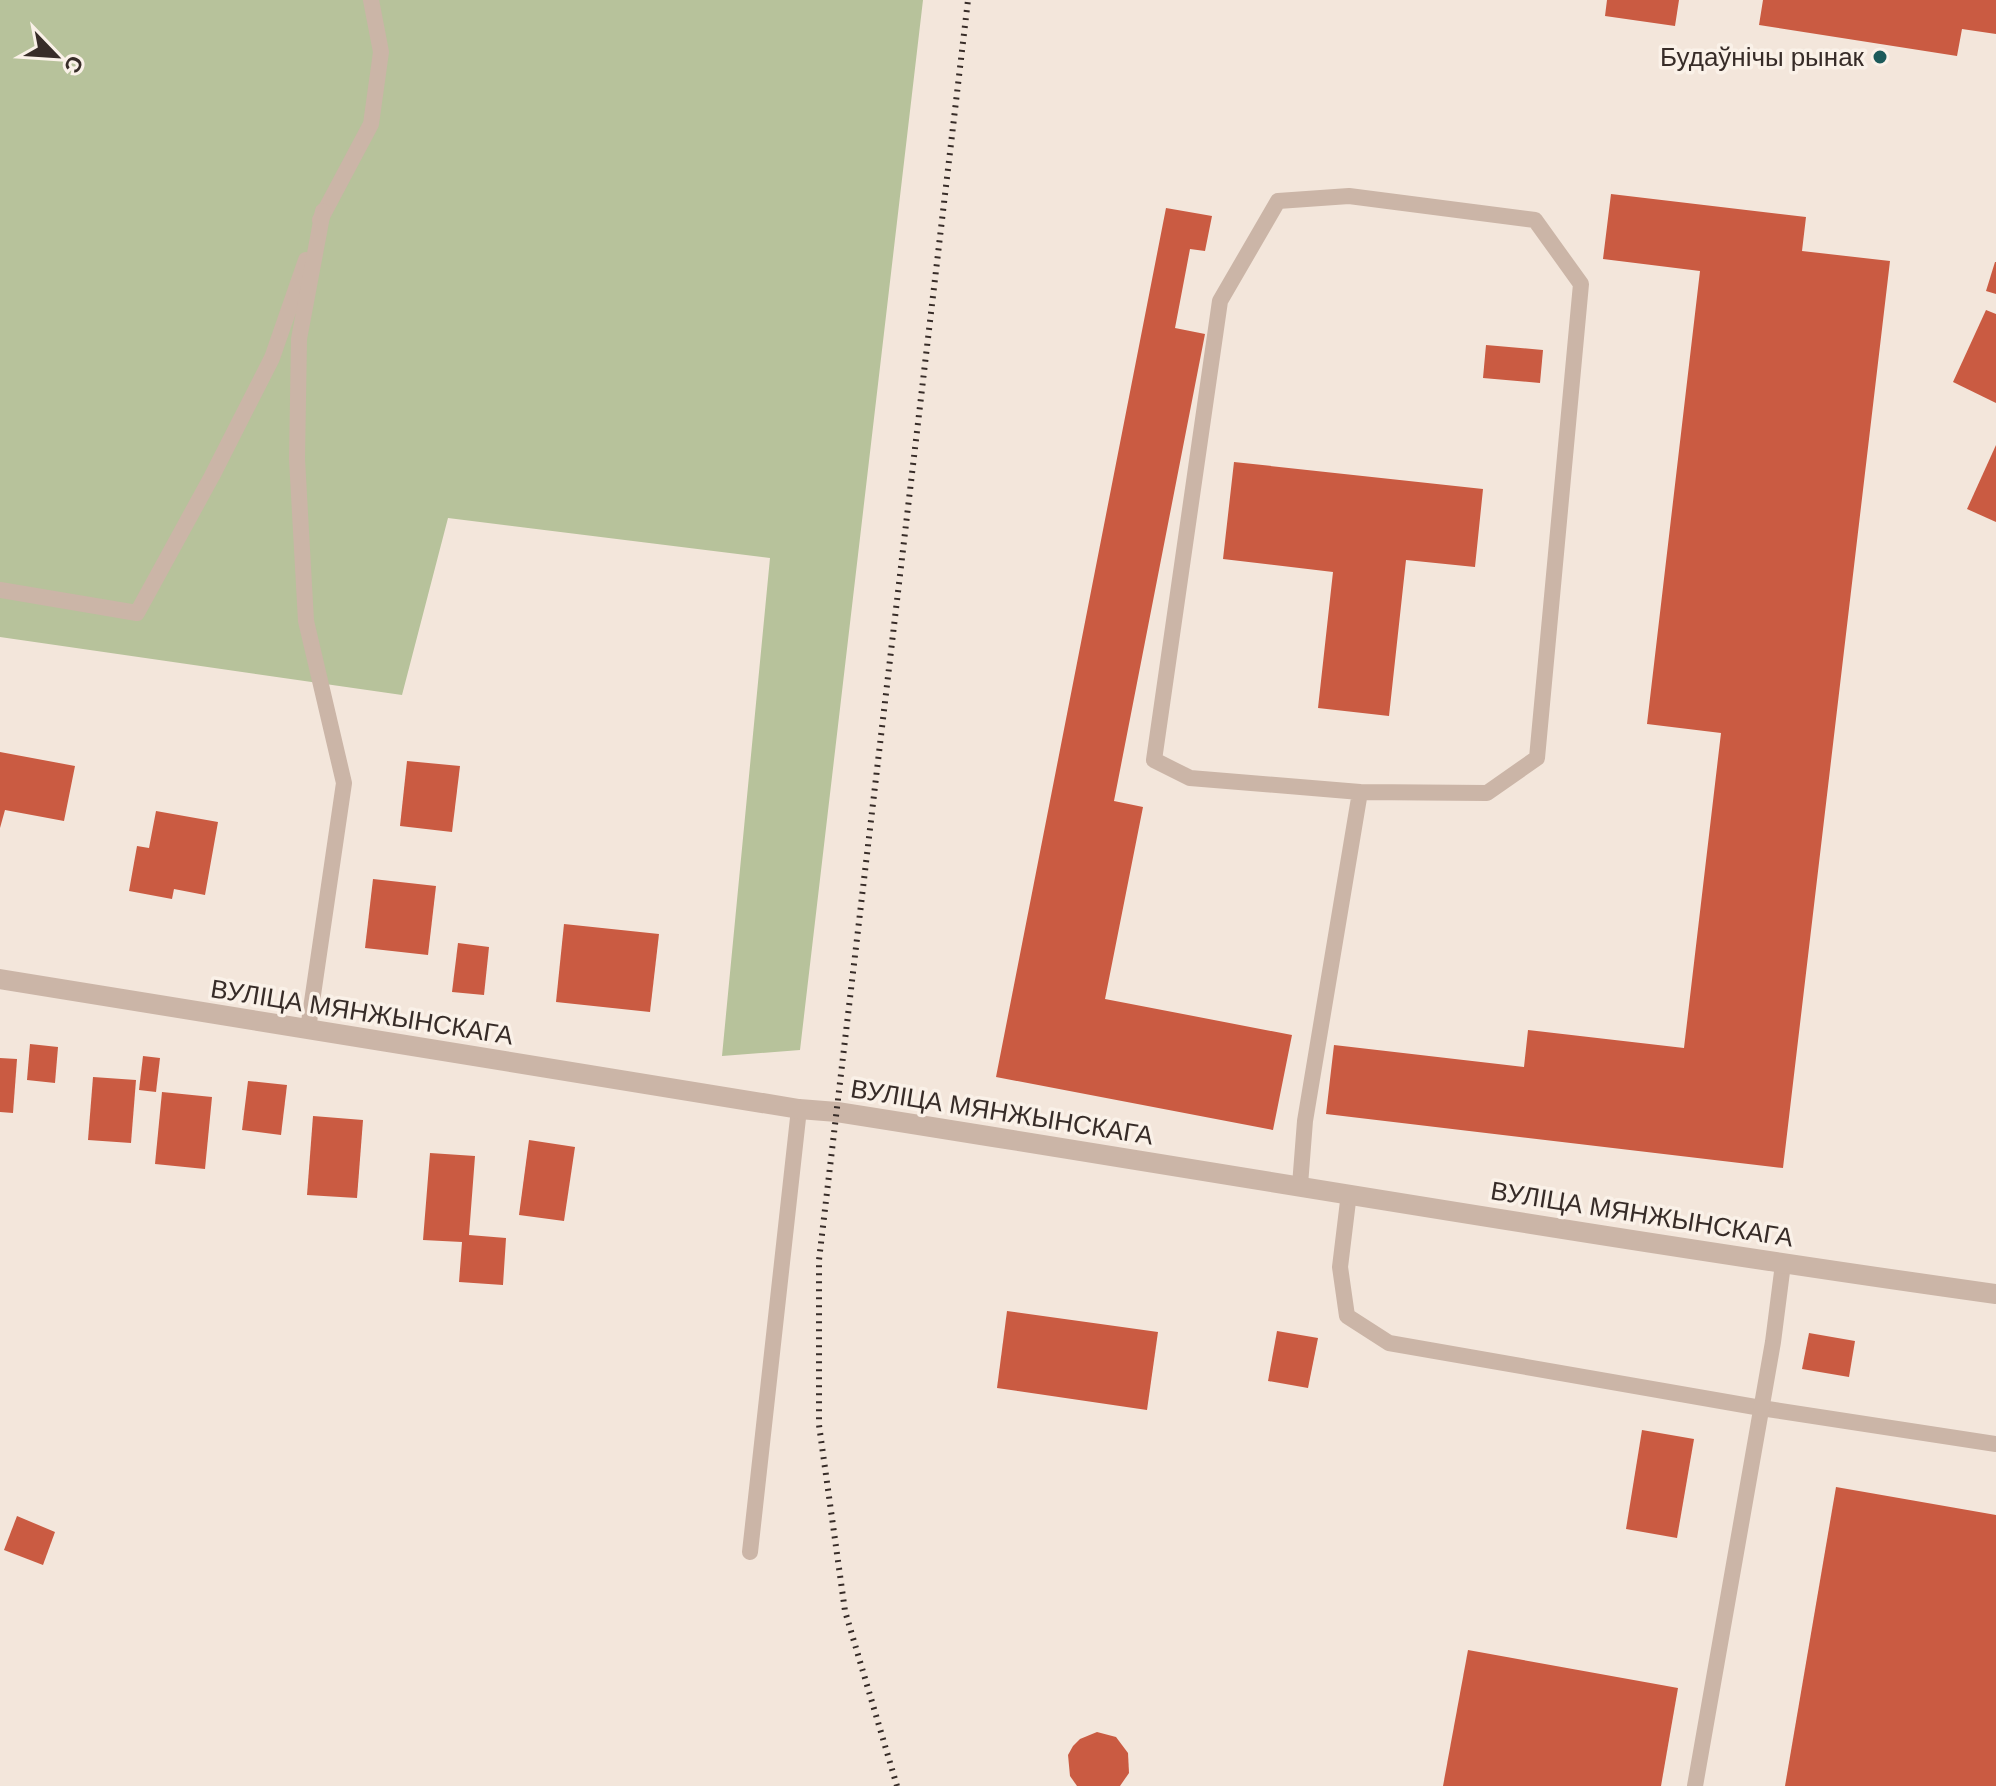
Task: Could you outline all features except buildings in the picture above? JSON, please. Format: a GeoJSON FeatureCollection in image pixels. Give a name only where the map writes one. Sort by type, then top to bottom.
{"type":"FeatureCollection","features":[{"type":"Feature","properties":{"kind":"street","name":"ВУЛІЦА МЯНЖЫНСКАГА"},"geometry":{"type":"LineString","coordinates":[[0,979],[799,1109],[837,1112],[1783,1264],[1996,1294]]}},
{"type":"Feature","properties":{"kind":"lane"},"geometry":{"type":"LineString","coordinates":[[0,590],[137,613],[272,358],[323,211],[371,124],[381,52],[371,0]]}},
{"type":"Feature","properties":{"kind":"lane"},"geometry":{"type":"LineString","coordinates":[[1349,196],[1535,220],[1581,284],[1537,758],[1487,793],[1360,792],[1190,778],[1154,760],[1220,301],[1278,201],[1349,196]]}},
{"type":"Feature","properties":{"kind":"lane"},"geometry":{"type":"LineString","coordinates":[[308,1029],[344,783],[306,621],[297,459],[299,339],[323,211]]}},
{"type":"Feature","properties":{"kind":"lane"},"geometry":{"type":"LineString","coordinates":[[1300,1185],[1305,1121],[1360,792]]}},
{"type":"Feature","properties":{"kind":"lane"},"geometry":{"type":"LineString","coordinates":[[750,1552],[799,1109]]}},
{"type":"Feature","properties":{"kind":"lane"},"geometry":{"type":"LineString","coordinates":[[1349,1193],[1340,1267],[1347,1316],[1389,1343],[1761,1408],[1996,1444]]}},
{"type":"Feature","properties":{"kind":"lane"},"geometry":{"type":"LineString","coordinates":[[1695,1786],[1783,1264]]}},
{"type":"Feature","properties":{"kind":"green space"},"geometry":{"type":"Polygon","coordinates":[[[0,0],[923,0],[800,1050],[722,1056],[770,558],[448,518],[402,695],[0,637],[0,0]]]}},
{"type":"Feature","properties":{"kind":"railway"},"geometry":{"type":"LineString","coordinates":[[897,1786],[845,1611],[819,1425],[819,1260],[968,0]]}},
{"type":"Feature","properties":{"kind":"place","name":"Будаўнічы рынак"},"geometry":{"type":"Point","coordinates":[1880,57]}}]}
